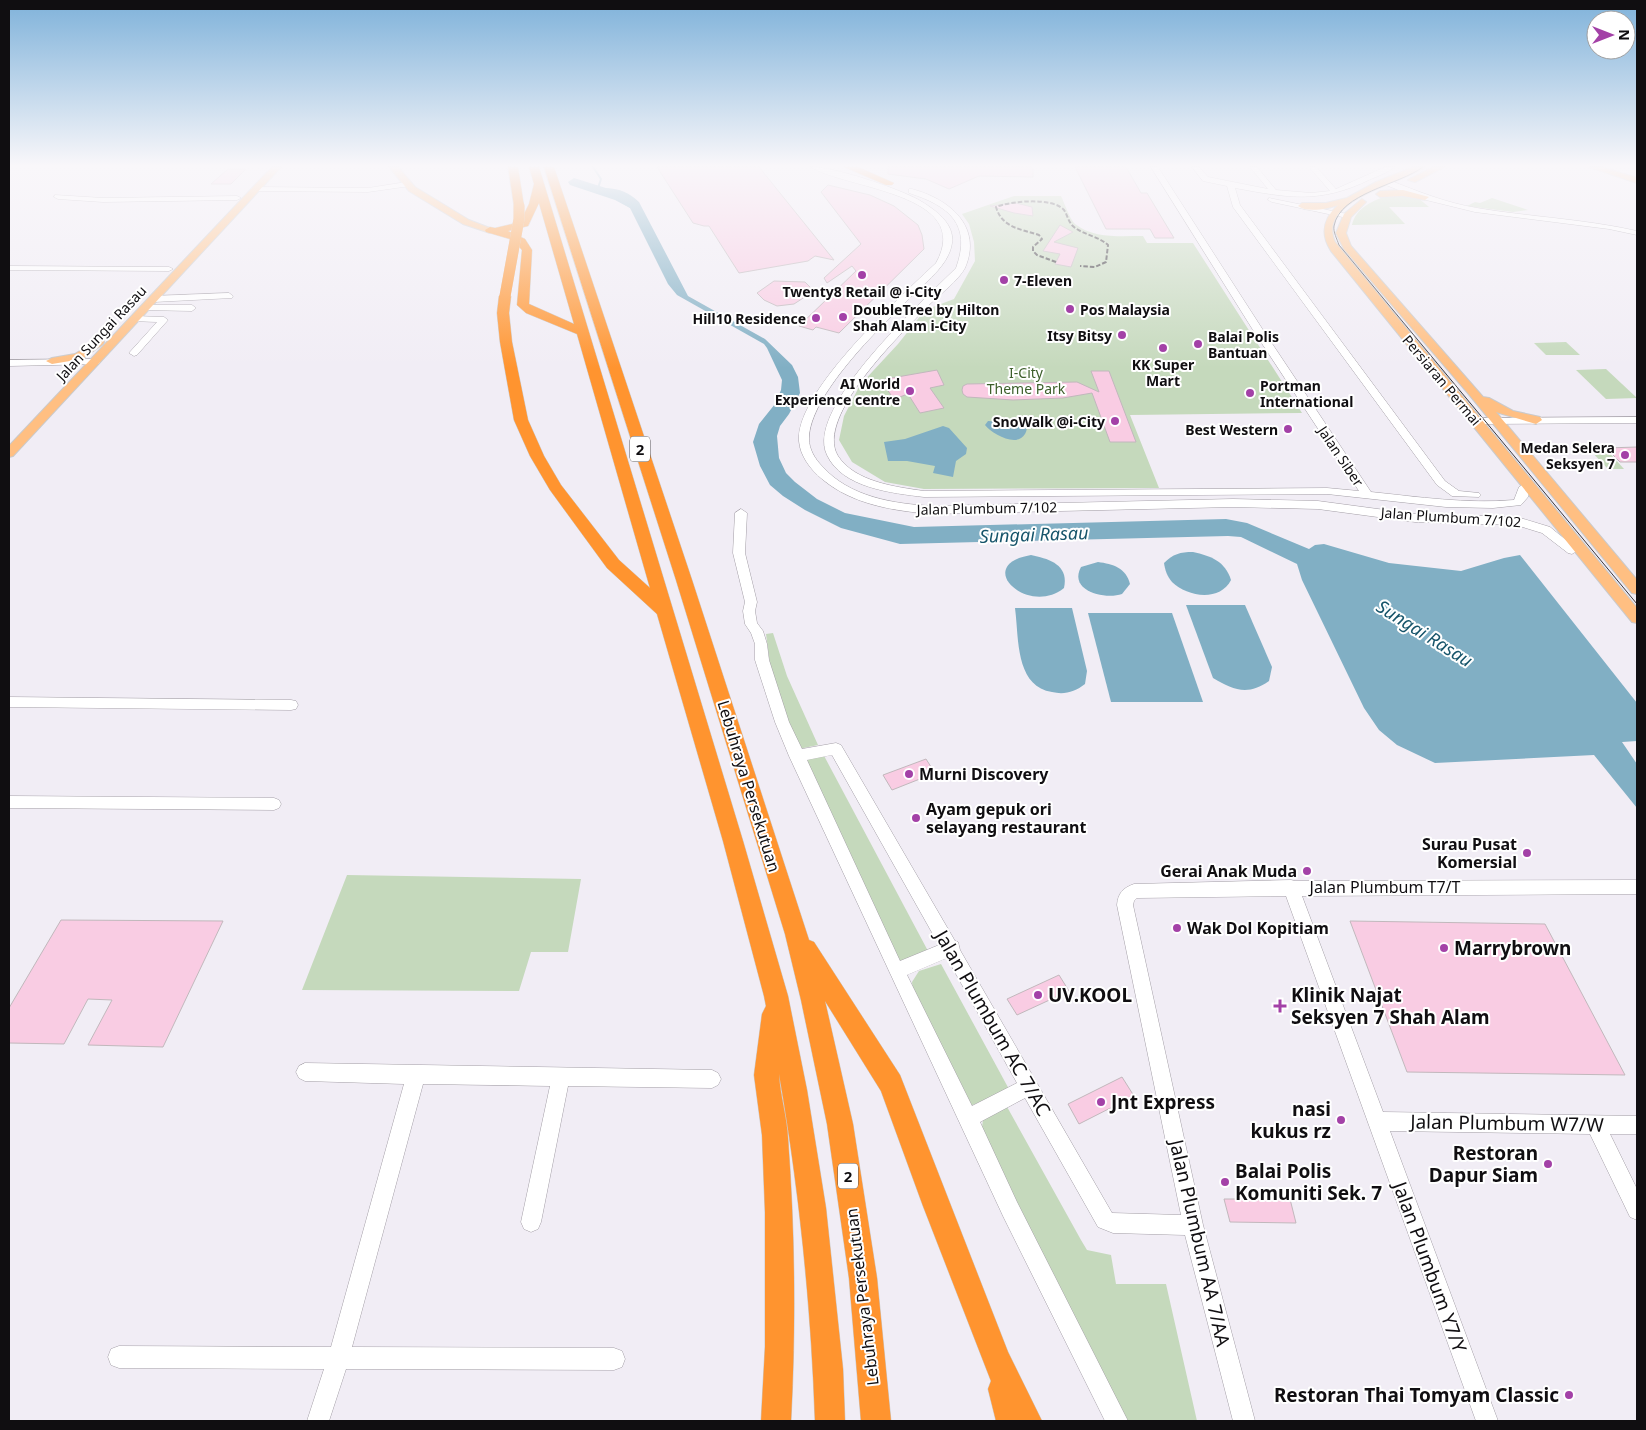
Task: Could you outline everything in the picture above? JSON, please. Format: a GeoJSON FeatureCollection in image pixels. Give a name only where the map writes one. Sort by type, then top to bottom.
{"type":"FeatureCollection","features":[{"type":"Feature","properties":{"kind":"highway"},"geometry":{"type":"LineString","coordinates":[[503,234],[521,239],[528,250],[523,305],[530,310],[583,332]]}},
{"type":"Feature","properties":{"kind":"highway"},"geometry":{"type":"LineString","coordinates":[[516,234],[503,314],[506,342],[521,420],[537,456],[555,487],[613,564],[666,612]]}},
{"type":"Feature","properties":{"kind":"highway","name":"Lebuhraya Persekutuan"},"geometry":{"type":"LineString","coordinates":[[558,234],[583,332],[666,612],[776,996],[794,1090],[813,1208],[828,1368],[830,1421]]}},
{"type":"Feature","properties":{"kind":"highway","name":"Lebuhraya Persekutuan"},"geometry":{"type":"LineString","coordinates":[[564,234],[684,580],[796,934],[813,1000],[840,1124],[863,1278],[876,1421]]}},
{"type":"Feature","properties":{"kind":"highway"},"geometry":{"type":"LineString","coordinates":[[796,934],[891,1084],[936,1206],[997,1361],[1027,1421]]}},
{"type":"Feature","properties":{"kind":"highway"},"geometry":{"type":"LineString","coordinates":[[776,996],[766,1075],[775,1135],[779,1212],[780,1347],[776,1421]]}},
{"type":"Feature","properties":{"kind":"highway"},"geometry":{"type":"LineString","coordinates":[[997,1361],[1010,1421]]}},
{"type":"Feature","properties":{"kind":"main road","name":"Jalan Sungai Rasau"},"geometry":{"type":"LineString","coordinates":[[9,438],[64,380],[86,364],[99,342],[203,234]]}},
{"type":"Feature","properties":{"kind":"main road","name":"Jalan Sungai Rasau"},"geometry":{"type":"LineString","coordinates":[[9,453],[86,364],[154,299],[214,234]]}},
{"type":"Feature","properties":{"kind":"main road","name":"Persiaran Permai"},"geometry":{"type":"LineString","coordinates":[[1328,234],[1334,249],[1509,461],[1526,489]]}},
{"type":"Feature","properties":{"kind":"main road","name":"Persiaran Permai"},"geometry":{"type":"LineString","coordinates":[[1342,234],[1347,247],[1471,390],[1489,421],[1508,436],[1637,588]]}},
{"type":"Feature","properties":{"kind":"main road"},"geometry":{"type":"LineString","coordinates":[[46,363],[78,356],[99,342]]}},
{"type":"Feature","properties":{"kind":"main road"},"geometry":{"type":"LineString","coordinates":[[46,363],[64,372],[64,380]]}},
{"type":"Feature","properties":{"kind":"main road"},"geometry":{"type":"LineString","coordinates":[[1438,376],[1454,386],[1489,421],[1516,462],[1526,489],[1637,631]]}},
{"type":"Feature","properties":{"kind":"main road"},"geometry":{"type":"LineString","coordinates":[[1471,390],[1508,415],[1536,420]]}},
{"type":"Feature","properties":{"kind":"main road"},"geometry":{"type":"LineString","coordinates":[[1508,436],[1508,431],[1516,424],[1536,420]]}},
{"type":"Feature","properties":{"kind":"main road"},"geometry":{"type":"LineString","coordinates":[[1526,489],[1637,618]]}},
{"type":"Feature","properties":{"kind":"street","name":"Jalan Plumbum 7/102"},"geometry":{"type":"LineString","coordinates":[[947,234],[948,247],[939,264],[866,337],[844,363],[810,413],[804,437],[808,454],[820,471],[840,487],[872,500],[905,508],[933,510],[1298,504],[1415,518],[1527,522],[1546,530],[1572,550]]}},
{"type":"Feature","properties":{"kind":"street","name":"Jalan Plumbum 7/102"},"geometry":{"type":"LineString","coordinates":[[965,234],[967,239],[965,255],[960,269],[880,352],[850,389],[833,416],[827,440],[832,457],[846,470],[870,483],[892,490],[924,494],[1273,490],[1366,494],[1446,505],[1517,503],[1526,489]]}},
{"type":"Feature","properties":{"kind":"street","name":"Jalan Siber"},"geometry":{"type":"LineString","coordinates":[[1197,234],[1366,494],[1383,508],[1415,518]]}},
{"type":"Feature","properties":{"kind":"street"},"geometry":{"type":"LineString","coordinates":[[1257,234],[1441,483],[1456,494],[1461,495],[1526,489]]}},
{"type":"Feature","properties":{"kind":"street"},"geometry":{"type":"LineString","coordinates":[[9,268],[169,269]]}},
{"type":"Feature","properties":{"kind":"street"},"geometry":{"type":"LineString","coordinates":[[154,299],[229,296]]}},
{"type":"Feature","properties":{"kind":"street"},"geometry":{"type":"LineString","coordinates":[[145,308],[192,308]]}},
{"type":"Feature","properties":{"kind":"street"},"geometry":{"type":"LineString","coordinates":[[134,319],[164,320],[134,353]]}},
{"type":"Feature","properties":{"kind":"street"},"geometry":{"type":"LineString","coordinates":[[9,363],[86,364]]}},
{"type":"Feature","properties":{"kind":"street"},"geometry":{"type":"LineString","coordinates":[[827,387],[850,389]]}},
{"type":"Feature","properties":{"kind":"street"},"geometry":{"type":"LineString","coordinates":[[1489,421],[1637,420]]}},
{"type":"Feature","properties":{"kind":"street"},"geometry":{"type":"LineString","coordinates":[[1441,483],[1441,495],[1456,519]]}},
{"type":"Feature","properties":{"kind":"street"},"geometry":{"type":"LineString","coordinates":[[741,513],[739,553],[750,593],[749,611],[751,624],[757,631],[761,644],[762,660],[771,693],[796,756],[1010,1209],[1117,1421]]}},
{"type":"Feature","properties":{"kind":"street"},"geometry":{"type":"LineString","coordinates":[[9,702],[291,705]]}},
{"type":"Feature","properties":{"kind":"street","name":"Jalan Plumbum AC 7/AC"},"geometry":{"type":"LineString","coordinates":[[796,756],[836,749],[952,948],[1105,1220],[1113,1223],[1194,1225]]}},
{"type":"Feature","properties":{"kind":"street"},"geometry":{"type":"LineString","coordinates":[[9,802],[274,804]]}},
{"type":"Feature","properties":{"kind":"street","name":"Jalan Plumbum T7/T"},"geometry":{"type":"LineString","coordinates":[[1134,891],[1291,888],[1637,888]]}},
{"type":"Feature","properties":{"kind":"street","name":"Jalan Plumbum Y7/Y"},"geometry":{"type":"LineString","coordinates":[[1291,888],[1487,1421]]}},
{"type":"Feature","properties":{"kind":"street","name":"Jalan Plumbum AA 7/AA"},"geometry":{"type":"LineString","coordinates":[[1134,891],[1126,897],[1125,905],[1194,1225],[1244,1421]]}},
{"type":"Feature","properties":{"kind":"street"},"geometry":{"type":"LineString","coordinates":[[896,970],[952,948]]}},
{"type":"Feature","properties":{"kind":"street"},"geometry":{"type":"LineString","coordinates":[[304,1072],[712,1079]]}},
{"type":"Feature","properties":{"kind":"street"},"geometry":{"type":"LineString","coordinates":[[318,1421],[338,1357],[416,1075]]}},
{"type":"Feature","properties":{"kind":"street"},"geometry":{"type":"LineString","coordinates":[[531,1222],[560,1077]]}},
{"type":"Feature","properties":{"kind":"street"},"geometry":{"type":"LineString","coordinates":[[968,1118],[1030,1086]]}},
{"type":"Feature","properties":{"kind":"street","name":"Jalan Plumbum W7/W"},"geometry":{"type":"LineString","coordinates":[[1377,1121],[1637,1125]]}},
{"type":"Feature","properties":{"kind":"street"},"geometry":{"type":"LineString","coordinates":[[1595,1124],[1637,1210]]}},
{"type":"Feature","properties":{"kind":"street"},"geometry":{"type":"LineString","coordinates":[[119,1357],[614,1359]]}},
{"type":"Feature","properties":{"kind":"green space","name":"I-City Theme Park"},"geometry":{"type":"Polygon","coordinates":[[[972,234],[1098,234],[1108,236],[1143,236],[1147,243],[1193,243],[1302,413],[1130,415],[1159,488],[924,489],[885,482],[852,462],[839,440],[844,416],[860,385],[898,344],[925,310],[954,299],[975,261],[972,234]]]}},
{"type":"Feature","properties":{"kind":"green space"},"geometry":{"type":"Polygon","coordinates":[[[1566,342],[1580,355],[1546,355],[1534,343],[1566,342]]]}},
{"type":"Feature","properties":{"kind":"green space"},"geometry":{"type":"Polygon","coordinates":[[[1606,369],[1637,398],[1606,399],[1576,370],[1606,369]]]}},
{"type":"Feature","properties":{"kind":"green space"},"geometry":{"type":"Polygon","coordinates":[[[1605,448],[1624,469],[1608,469],[1589,449],[1605,448]]]}},
{"type":"Feature","properties":{"kind":"green space"},"geometry":{"type":"Polygon","coordinates":[[[773,633],[787,676],[818,745],[799,749],[772,680],[766,634],[773,633]]]}},
{"type":"Feature","properties":{"kind":"green space"},"geometry":{"type":"Polygon","coordinates":[[[822,752],[928,951],[900,961],[845,850],[804,758],[822,752]]]}},
{"type":"Feature","properties":{"kind":"green space"},"geometry":{"type":"Polygon","coordinates":[[[347,875],[581,879],[568,952],[531,952],[519,991],[302,990],[347,875]]]}},
{"type":"Feature","properties":{"kind":"green space"},"geometry":{"type":"Polygon","coordinates":[[[941,964],[1010,1091],[970,1106],[914,997],[912,982],[919,971],[941,964]]]}},
{"type":"Feature","properties":{"kind":"green space"},"geometry":{"type":"Polygon","coordinates":[[[1006,1105],[1087,1250],[1111,1255],[1116,1284],[1166,1284],[1197,1421],[1126,1421],[986,1144],[982,1128],[983,1119],[1006,1105]]]}},
{"type":"Feature","properties":{"kind":"water","name":"Sungai Rasau"},"geometry":{"type":"Polygon","coordinates":[[[643,234],[656,234],[688,296],[765,339],[792,365],[798,377],[800,393],[780,426],[777,436],[779,458],[786,473],[795,482],[817,499],[845,513],[914,527],[1226,519],[1247,523],[1309,549],[1315,545],[1324,544],[1389,563],[1461,571],[1520,555],[1637,703],[1637,741],[1622,742],[1637,764],[1637,808],[1594,755],[1435,763],[1397,745],[1379,730],[1364,708],[1302,580],[1297,564],[1241,537],[900,544],[841,528],[805,510],[770,485],[760,466],[753,442],[759,424],[775,404],[781,390],[782,380],[767,348],[764,344],[677,295],[668,284],[643,234]]]}},
{"type":"Feature","properties":{"kind":"water"},"geometry":{"type":"Polygon","coordinates":[[[1021,419],[1028,422],[1027,430],[1021,438],[1016,440],[1005,438],[988,429],[985,425],[988,421],[1012,422],[1021,419]]]}},
{"type":"Feature","properties":{"kind":"water"},"geometry":{"type":"Polygon","coordinates":[[[943,426],[949,428],[967,448],[966,454],[956,461],[953,477],[933,473],[935,466],[907,461],[888,461],[884,442],[905,439],[943,426]]]}},
{"type":"Feature","properties":{"kind":"water"},"geometry":{"type":"Polygon","coordinates":[[[1193,552],[1216,560],[1225,568],[1231,580],[1226,587],[1219,592],[1203,595],[1186,591],[1172,582],[1166,573],[1164,563],[1170,557],[1177,554],[1193,552]]]}},
{"type":"Feature","properties":{"kind":"water"},"geometry":{"type":"Polygon","coordinates":[[[1031,555],[1051,561],[1061,569],[1065,580],[1064,588],[1050,595],[1035,596],[1022,593],[1012,586],[1006,577],[1006,568],[1014,560],[1031,555]]]}},
{"type":"Feature","properties":{"kind":"water"},"geometry":{"type":"Polygon","coordinates":[[[1098,562],[1114,566],[1125,574],[1130,584],[1122,594],[1107,596],[1090,592],[1084,588],[1078,575],[1081,567],[1098,562]]]}},
{"type":"Feature","properties":{"kind":"water"},"geometry":{"type":"Polygon","coordinates":[[[1186,605],[1245,605],[1272,667],[1269,681],[1254,689],[1241,690],[1227,686],[1213,678],[1186,605]]]}},
{"type":"Feature","properties":{"kind":"water"},"geometry":{"type":"Polygon","coordinates":[[[1015,608],[1072,608],[1087,671],[1085,684],[1073,691],[1061,693],[1040,688],[1031,681],[1021,659],[1015,608]]]}},
{"type":"Feature","properties":{"kind":"water"},"geometry":{"type":"Polygon","coordinates":[[[1088,613],[1172,613],[1203,702],[1111,702],[1088,613]]]}},
{"type":"Feature","properties":{"kind":"building"},"geometry":{"type":"Polygon","coordinates":[[[714,234],[813,234],[834,260],[815,256],[808,261],[739,273],[714,234]]]}},
{"type":"Feature","properties":{"kind":"building"},"geometry":{"type":"Polygon","coordinates":[[[853,234],[921,234],[924,249],[839,333],[816,327],[813,330],[799,326],[856,271],[852,266],[827,283],[824,278],[861,244],[853,234]]]}},
{"type":"Feature","properties":{"kind":"building"},"geometry":{"type":"Polygon","coordinates":[[[1054,234],[1070,234],[1054,242],[1078,248],[1071,267],[1055,264],[1060,254],[1043,251],[1054,234]]]}},
{"type":"Feature","properties":{"kind":"building"},"geometry":{"type":"Polygon","coordinates":[[[1153,234],[1171,234],[1174,238],[1155,238],[1153,234]]]}},
{"type":"Feature","properties":{"kind":"building"},"geometry":{"type":"Polygon","coordinates":[[[774,281],[805,282],[814,291],[794,304],[777,306],[764,300],[757,293],[774,281]]]}},
{"type":"Feature","properties":{"kind":"building","name":"AI World Experience centre"},"geometry":{"type":"Polygon","coordinates":[[[937,370],[944,385],[930,388],[944,408],[920,413],[908,394],[894,399],[880,380],[937,370]]]}},
{"type":"Feature","properties":{"kind":"building"},"geometry":{"type":"Polygon","coordinates":[[[1091,371],[1109,371],[1136,442],[1110,442],[1092,393],[1063,398],[1013,400],[967,397],[963,394],[962,390],[963,386],[967,384],[1077,382],[1099,392],[1091,371]]]}},
{"type":"Feature","properties":{"kind":"building","name":"Medan Selera Seksyen 7"},"geometry":{"type":"Polygon","coordinates":[[[1637,447],[1637,462],[1620,462],[1606,448],[1637,447]]]}},
{"type":"Feature","properties":{"kind":"building","name":"Murni Discovery"},"geometry":{"type":"Polygon","coordinates":[[[926,759],[935,773],[892,790],[883,775],[926,759]]]}},
{"type":"Feature","properties":{"kind":"building"},"geometry":{"type":"Polygon","coordinates":[[[61,920],[223,921],[163,1047],[88,1045],[112,1000],[88,999],[64,1044],[9,1043],[9,1008],[61,920]]]}},
{"type":"Feature","properties":{"kind":"building"},"geometry":{"type":"Polygon","coordinates":[[[1350,921],[1545,924],[1625,1075],[1407,1072],[1350,921]]]}},
{"type":"Feature","properties":{"kind":"building","name":"UV.KOOL"},"geometry":{"type":"Polygon","coordinates":[[[1059,975],[1069,991],[1017,1015],[1007,999],[1059,975]]]}},
{"type":"Feature","properties":{"kind":"building"},"geometry":{"type":"Polygon","coordinates":[[[1122,1077],[1134,1096],[1079,1124],[1068,1104],[1122,1077]]]}},
{"type":"Feature","properties":{"kind":"building"},"geometry":{"type":"Polygon","coordinates":[[[1224,1199],[1290,1199],[1296,1223],[1230,1222],[1224,1199]]]}},
{"type":"Feature","properties":{"kind":"tram line"},"geometry":{"type":"LineString","coordinates":[[1335,234],[1339,245],[1637,604]]}},
{"type":"Feature","properties":{"kind":"railway"},"geometry":{"type":"LineString","coordinates":[[1035,234],[1042,239],[1033,247],[1033,251],[1037,255],[1056,262]]}},
{"type":"Feature","properties":{"kind":"railway"},"geometry":{"type":"LineString","coordinates":[[1080,266],[1095,267],[1106,262],[1108,245],[1086,234]]}},
{"type":"Feature","properties":{"kind":"place","name":"Twenty8 Retail @ i-City"},"geometry":{"type":"Point","coordinates":[862,275]}},
{"type":"Feature","properties":{"kind":"place","name":"7-Eleven"},"geometry":{"type":"Point","coordinates":[1004,280]}},
{"type":"Feature","properties":{"kind":"place","name":"Pos Malaysia"},"geometry":{"type":"Point","coordinates":[1070,309]}},
{"type":"Feature","properties":{"kind":"place","name":"DoubleTree by Hilton Shah Alam i-City"},"geometry":{"type":"Point","coordinates":[843,317]}},
{"type":"Feature","properties":{"kind":"place","name":"Hill10 Residence"},"geometry":{"type":"Point","coordinates":[816,318]}},
{"type":"Feature","properties":{"kind":"place","name":"Itsy Bitsy"},"geometry":{"type":"Point","coordinates":[1122,335]}},
{"type":"Feature","properties":{"kind":"place","name":"Balai Polis Bantuan"},"geometry":{"type":"Point","coordinates":[1198,344]}},
{"type":"Feature","properties":{"kind":"place","name":"KK Super Mart"},"geometry":{"type":"Point","coordinates":[1163,348]}},
{"type":"Feature","properties":{"kind":"place","name":"AI World Experience centre"},"geometry":{"type":"Point","coordinates":[910,391]}},
{"type":"Feature","properties":{"kind":"place","name":"Portman International"},"geometry":{"type":"Point","coordinates":[1250,393]}},
{"type":"Feature","properties":{"kind":"place","name":"SnoWalk @i-City"},"geometry":{"type":"Point","coordinates":[1115,421]}},
{"type":"Feature","properties":{"kind":"place","name":"Best Western"},"geometry":{"type":"Point","coordinates":[1288,429]}},
{"type":"Feature","properties":{"kind":"place","name":"Medan Selera Seksyen 7"},"geometry":{"type":"Point","coordinates":[1625,455]}},
{"type":"Feature","properties":{"kind":"place","name":"Murni Discovery"},"geometry":{"type":"Point","coordinates":[909,774]}},
{"type":"Feature","properties":{"kind":"place","name":"Ayam gepuk ori selayang restaurant"},"geometry":{"type":"Point","coordinates":[916,818]}},
{"type":"Feature","properties":{"kind":"place","name":"Surau Pusat Komersial"},"geometry":{"type":"Point","coordinates":[1527,853]}},
{"type":"Feature","properties":{"kind":"place","name":"Gerai Anak Muda"},"geometry":{"type":"Point","coordinates":[1307,871]}},
{"type":"Feature","properties":{"kind":"place","name":"Wak Dol Kopitiam"},"geometry":{"type":"Point","coordinates":[1177,928]}},
{"type":"Feature","properties":{"kind":"place","name":"Marrybrown"},"geometry":{"type":"Point","coordinates":[1444,948]}},
{"type":"Feature","properties":{"kind":"place","name":"UV.KOOL"},"geometry":{"type":"Point","coordinates":[1038,995]}},
{"type":"Feature","properties":{"kind":"place","name":"Klinik Najat Seksyen 7 Shah Alam"},"geometry":{"type":"Point","coordinates":[1280,1006]}},
{"type":"Feature","properties":{"kind":"place","name":"Jnt Express"},"geometry":{"type":"Point","coordinates":[1101,1102]}},
{"type":"Feature","properties":{"kind":"place","name":"nasi kukus rz"},"geometry":{"type":"Point","coordinates":[1341,1120]}},
{"type":"Feature","properties":{"kind":"place","name":"Restoran Dapur Siam"},"geometry":{"type":"Point","coordinates":[1548,1164]}},
{"type":"Feature","properties":{"kind":"place","name":"Balai Polis Komuniti Sek. 7"},"geometry":{"type":"Point","coordinates":[1225,1182]}},
{"type":"Feature","properties":{"kind":"place","name":"Restoran Thai Tomyam Classic"},"geometry":{"type":"Point","coordinates":[1569,1395]}}]}
